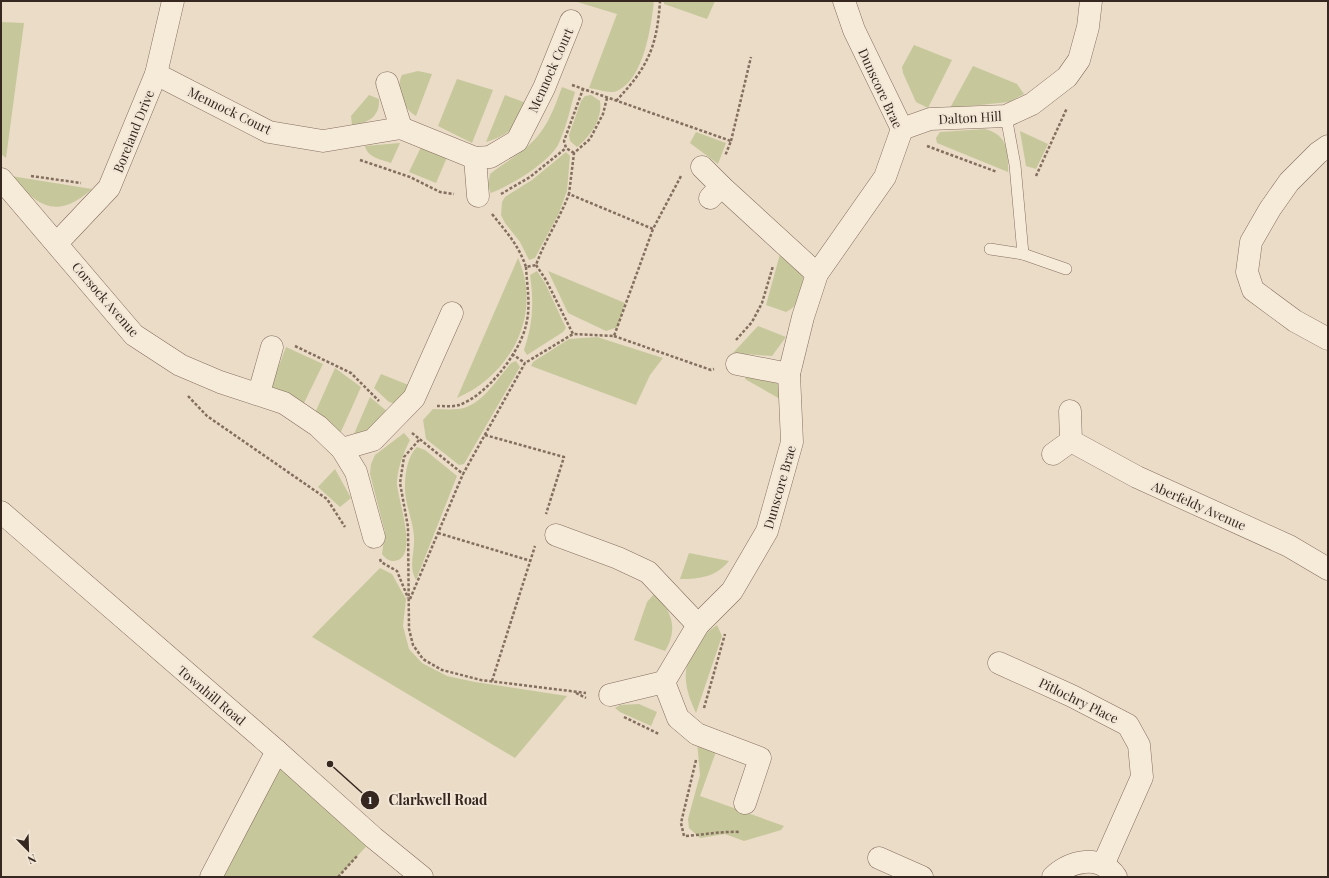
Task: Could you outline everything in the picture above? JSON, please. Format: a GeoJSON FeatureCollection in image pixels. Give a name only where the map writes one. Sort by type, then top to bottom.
{"type":"FeatureCollection","features":[{"type":"Feature","properties":{"kind":"street","name":"Boreland Drive"},"geometry":{"type":"LineString","coordinates":[[57,242],[110,188],[156,74],[173,1]]}},
{"type":"Feature","properties":{"kind":"street","name":"Dunscore Brae"},"geometry":{"type":"LineString","coordinates":[[664,682],[698,625],[732,591],[767,531],[792,442],[789,374],[803,317],[817,274],[885,177],[902,129],[854,30],[844,1]]}},
{"type":"Feature","properties":{"kind":"street","name":"Dalton Hill"},"geometry":{"type":"LineString","coordinates":[[902,129],[930,119],[1006,116],[1032,104],[1067,77],[1079,60],[1088,27],[1091,1]]}},
{"type":"Feature","properties":{"kind":"street","name":"Mennock Court"},"geometry":{"type":"LineString","coordinates":[[475,158],[490,157],[517,140],[548,78],[571,22]]}},
{"type":"Feature","properties":{"kind":"street","name":"Mennock Court"},"geometry":{"type":"LineString","coordinates":[[156,74],[269,132],[323,141],[400,128]]}},
{"type":"Feature","properties":{"kind":"street"},"geometry":{"type":"LineString","coordinates":[[387,83],[400,128],[475,158],[478,196]]}},
{"type":"Feature","properties":{"kind":"street"},"geometry":{"type":"LineString","coordinates":[[1328,146],[1318,153],[1289,182],[1270,209],[1251,242],[1246,272],[1253,290],[1295,321],[1328,339]]}},
{"type":"Feature","properties":{"kind":"street","name":"Corsock Avenue"},"geometry":{"type":"LineString","coordinates":[[1,179],[57,242],[134,335],[180,365],[220,382],[284,403],[318,426],[342,449],[356,472],[374,537]]}},
{"type":"Feature","properties":{"kind":"street"},"geometry":{"type":"LineString","coordinates":[[712,183],[780,239],[817,274]]}},
{"type":"Feature","properties":{"kind":"street"},"geometry":{"type":"LineString","coordinates":[[342,449],[373,440],[414,398],[452,313]]}},
{"type":"Feature","properties":{"kind":"street"},"geometry":{"type":"LineString","coordinates":[[259,394],[272,347]]}},
{"type":"Feature","properties":{"kind":"street"},"geometry":{"type":"LineString","coordinates":[[728,358],[789,374]]}},
{"type":"Feature","properties":{"kind":"street"},"geometry":{"type":"LineString","coordinates":[[1052,454],[1071,441],[1070,411]]}},
{"type":"Feature","properties":{"kind":"street","name":"Aberfeldy Avenue"},"geometry":{"type":"LineString","coordinates":[[1071,441],[1137,477],[1289,546],[1328,569]]}},
{"type":"Feature","properties":{"kind":"street","name":"Townhill Road"},"geometry":{"type":"LineString","coordinates":[[1,512],[277,751],[374,838],[422,877]]}},
{"type":"Feature","properties":{"kind":"street"},"geometry":{"type":"LineString","coordinates":[[547,537],[618,558],[648,572],[698,625]]}},
{"type":"Feature","properties":{"kind":"street","name":"Pitlochry Place"},"geometry":{"type":"LineString","coordinates":[[999,663],[1072,696],[1128,724],[1140,745],[1142,777],[1110,871]]}},
{"type":"Feature","properties":{"kind":"street"},"geometry":{"type":"LineString","coordinates":[[610,695],[664,682],[678,718],[697,734],[760,758],[745,803]]}},
{"type":"Feature","properties":{"kind":"street"},"geometry":{"type":"LineString","coordinates":[[211,877],[277,751]]}},
{"type":"Feature","properties":{"kind":"street"},"geometry":{"type":"LineString","coordinates":[[879,858],[916,876]]}},
{"type":"Feature","properties":{"kind":"street"},"geometry":{"type":"LineString","coordinates":[[1053,877],[1063,868],[1076,862],[1090,861],[1110,871]]}},
{"type":"Feature","properties":{"kind":"lane"},"geometry":{"type":"LineString","coordinates":[[1006,116],[1015,165],[1024,254]]}},
{"type":"Feature","properties":{"kind":"lane"},"geometry":{"type":"LineString","coordinates":[[990,249],[1024,254],[1066,269]]}},
{"type":"Feature","properties":{"kind":"path"},"geometry":{"type":"LineString","coordinates":[[616,101],[636,80],[652,52],[659,20],[660,1]]}},
{"type":"Feature","properties":{"kind":"path"},"geometry":{"type":"LineString","coordinates":[[614,336],[653,229],[692,156],[712,183],[731,141],[751,57]]}},
{"type":"Feature","properties":{"kind":"path"},"geometry":{"type":"LineString","coordinates":[[548,78],[731,141]]}},
{"type":"Feature","properties":{"kind":"path"},"geometry":{"type":"LineString","coordinates":[[574,153],[566,148],[564,141],[583,89]]}},
{"type":"Feature","properties":{"kind":"path"},"geometry":{"type":"LineString","coordinates":[[536,265],[547,239],[561,215],[569,194],[574,153],[590,139],[603,114],[607,98]]}},
{"type":"Feature","properties":{"kind":"path"},"geometry":{"type":"LineString","coordinates":[[358,159],[410,177],[440,192],[478,196],[502,194],[530,177],[566,148]]}},
{"type":"Feature","properties":{"kind":"path"},"geometry":{"type":"LineString","coordinates":[[24,175],[110,188]]}},
{"type":"Feature","properties":{"kind":"path"},"geometry":{"type":"LineString","coordinates":[[569,194],[653,229]]}},
{"type":"Feature","properties":{"kind":"path"},"geometry":{"type":"LineString","coordinates":[[414,398],[438,406],[458,406],[474,397],[494,379],[512,354],[526,326],[529,304],[526,267],[520,250],[510,235],[478,196]]}},
{"type":"Feature","properties":{"kind":"path"},"geometry":{"type":"LineString","coordinates":[[711,370],[728,358],[752,322],[762,303],[780,239]]}},
{"type":"Feature","properties":{"kind":"path"},"geometry":{"type":"LineString","coordinates":[[526,267],[536,265]]}},
{"type":"Feature","properties":{"kind":"path"},"geometry":{"type":"LineString","coordinates":[[536,265],[546,280],[573,334],[614,336],[711,370]]}},
{"type":"Feature","properties":{"kind":"path"},"geometry":{"type":"LineString","coordinates":[[512,354],[525,363]]}},
{"type":"Feature","properties":{"kind":"path"},"geometry":{"type":"LineString","coordinates":[[711,370],[728,358]]}},
{"type":"Feature","properties":{"kind":"path"},"geometry":{"type":"LineString","coordinates":[[186,393],[207,416],[327,499],[347,530]]}},
{"type":"Feature","properties":{"kind":"path"},"geometry":{"type":"LineString","coordinates":[[485,435],[564,457],[544,517],[547,537],[531,561],[492,681]]}},
{"type":"Feature","properties":{"kind":"path"},"geometry":{"type":"LineString","coordinates":[[419,440],[404,457],[400,483],[408,527],[409,629],[413,645],[423,659],[442,670],[492,681],[574,692],[610,695]]}},
{"type":"Feature","properties":{"kind":"path"},"geometry":{"type":"LineString","coordinates":[[409,600],[463,474]]}},
{"type":"Feature","properties":{"kind":"path"},"geometry":{"type":"LineString","coordinates":[[438,532],[531,561]]}},
{"type":"Feature","properties":{"kind":"path"},"geometry":{"type":"LineString","coordinates":[[374,537],[381,562]]}},
{"type":"Feature","properties":{"kind":"path"},"geometry":{"type":"LineString","coordinates":[[376,558],[397,571],[409,600]]}},
{"type":"Feature","properties":{"kind":"path"},"geometry":{"type":"LineString","coordinates":[[725,631],[697,734],[698,752],[695,772],[680,823],[684,836],[709,835],[726,831],[740,832]]}},
{"type":"Feature","properties":{"kind":"path"},"geometry":{"type":"LineString","coordinates":[[574,692],[588,699]]}},
{"type":"Feature","properties":{"kind":"path"},"geometry":{"type":"LineString","coordinates":[[622,716],[663,736]]}},
{"type":"Feature","properties":{"kind":"path"},"geometry":{"type":"LineString","coordinates":[[338,877],[374,838]]}},
{"type":"Feature","properties":{"kind":"green space"},"geometry":{"type":"Polygon","coordinates":[[[574,1],[654,1],[648,38],[640,64],[634,76],[626,85],[617,91],[607,92],[589,88],[617,14],[574,1]]]}},
{"type":"Feature","properties":{"kind":"green space"},"geometry":{"type":"Polygon","coordinates":[[[664,1],[715,1],[707,19],[664,4],[664,1]]]}},
{"type":"Feature","properties":{"kind":"green space"},"geometry":{"type":"Polygon","coordinates":[[[1,22],[24,23],[6,158],[1,154],[1,22]]]}},
{"type":"Feature","properties":{"kind":"green space"},"geometry":{"type":"Polygon","coordinates":[[[914,45],[952,60],[928,108],[916,102],[903,73],[902,67],[914,45]]]}},
{"type":"Feature","properties":{"kind":"green space"},"geometry":{"type":"Polygon","coordinates":[[[973,66],[1017,84],[1024,94],[1009,102],[950,108],[973,66]]]}},
{"type":"Feature","properties":{"kind":"green space"},"geometry":{"type":"Polygon","coordinates":[[[418,71],[432,74],[416,116],[411,113],[404,103],[399,86],[402,75],[418,71]]]}},
{"type":"Feature","properties":{"kind":"green space"},"geometry":{"type":"Polygon","coordinates":[[[457,79],[493,90],[472,143],[438,126],[457,79]]]}},
{"type":"Feature","properties":{"kind":"green space"},"geometry":{"type":"Polygon","coordinates":[[[562,87],[575,92],[566,126],[558,145],[546,159],[528,173],[491,193],[488,186],[490,174],[523,150],[540,134],[545,127],[562,87]]]}},
{"type":"Feature","properties":{"kind":"green space"},"geometry":{"type":"Polygon","coordinates":[[[369,95],[379,99],[379,105],[375,115],[368,121],[352,125],[351,116],[369,95]]]}},
{"type":"Feature","properties":{"kind":"green space"},"geometry":{"type":"Polygon","coordinates":[[[505,95],[529,104],[516,124],[508,132],[486,142],[505,95]]]}},
{"type":"Feature","properties":{"kind":"green space"},"geometry":{"type":"Polygon","coordinates":[[[591,95],[600,101],[600,114],[591,133],[577,147],[570,141],[569,135],[581,101],[585,96],[591,95]]]}},
{"type":"Feature","properties":{"kind":"green space"},"geometry":{"type":"Polygon","coordinates":[[[985,129],[998,135],[1005,145],[1008,157],[1008,172],[937,143],[936,138],[940,132],[985,129]]]}},
{"type":"Feature","properties":{"kind":"green space"},"geometry":{"type":"Polygon","coordinates":[[[1020,131],[1048,144],[1036,169],[1026,166],[1020,131]]]}},
{"type":"Feature","properties":{"kind":"green space"},"geometry":{"type":"Polygon","coordinates":[[[696,132],[726,143],[718,164],[690,143],[696,132]]]}},
{"type":"Feature","properties":{"kind":"green space"},"geometry":{"type":"Polygon","coordinates":[[[400,143],[391,163],[372,156],[365,146],[400,143]]]}},
{"type":"Feature","properties":{"kind":"green space"},"geometry":{"type":"Polygon","coordinates":[[[422,145],[448,155],[436,183],[409,172],[422,145]]]}},
{"type":"Feature","properties":{"kind":"green space"},"geometry":{"type":"Polygon","coordinates":[[[566,152],[570,156],[567,191],[559,213],[535,258],[529,260],[520,242],[505,223],[501,215],[502,202],[505,197],[532,180],[566,152]]]}},
{"type":"Feature","properties":{"kind":"green space"},"geometry":{"type":"Polygon","coordinates":[[[11,176],[92,189],[80,199],[68,204],[58,207],[48,206],[39,202],[30,195],[11,176]]]}},
{"type":"Feature","properties":{"kind":"green space"},"geometry":{"type":"Polygon","coordinates":[[[780,254],[800,271],[804,282],[802,294],[799,300],[786,312],[766,305],[780,254]]]}},
{"type":"Feature","properties":{"kind":"green space"},"geometry":{"type":"Polygon","coordinates":[[[518,258],[525,279],[527,300],[524,321],[517,340],[507,358],[493,374],[476,388],[457,398],[518,258]]]}},
{"type":"Feature","properties":{"kind":"green space"},"geometry":{"type":"Polygon","coordinates":[[[537,271],[545,283],[566,328],[563,332],[527,355],[524,350],[532,313],[530,275],[537,271]]]}},
{"type":"Feature","properties":{"kind":"green space"},"geometry":{"type":"Polygon","coordinates":[[[548,271],[625,303],[618,327],[606,331],[568,313],[548,271]]]}},
{"type":"Feature","properties":{"kind":"green space"},"geometry":{"type":"Polygon","coordinates":[[[758,326],[786,337],[772,356],[733,353],[758,326]]]}},
{"type":"Feature","properties":{"kind":"green space"},"geometry":{"type":"Polygon","coordinates":[[[597,337],[663,358],[650,375],[636,405],[531,366],[533,362],[569,339],[597,337]]]}},
{"type":"Feature","properties":{"kind":"green space"},"geometry":{"type":"Polygon","coordinates":[[[286,347],[323,364],[304,403],[270,389],[286,347]]]}},
{"type":"Feature","properties":{"kind":"green space"},"geometry":{"type":"Polygon","coordinates":[[[516,361],[520,367],[464,464],[459,465],[426,439],[423,420],[433,409],[458,409],[474,403],[488,391],[511,363],[516,361]]]}},
{"type":"Feature","properties":{"kind":"green space"},"geometry":{"type":"Polygon","coordinates":[[[335,368],[361,387],[340,434],[315,413],[335,368]]]}},
{"type":"Feature","properties":{"kind":"green space"},"geometry":{"type":"Polygon","coordinates":[[[381,374],[411,386],[399,405],[389,402],[374,388],[381,374]]]}},
{"type":"Feature","properties":{"kind":"green space"},"geometry":{"type":"Polygon","coordinates":[[[747,375],[769,377],[781,387],[780,399],[745,379],[747,375]]]}},
{"type":"Feature","properties":{"kind":"green space"},"geometry":{"type":"Polygon","coordinates":[[[370,397],[389,413],[370,429],[354,434],[370,397]]]}},
{"type":"Feature","properties":{"kind":"green space"},"geometry":{"type":"Polygon","coordinates":[[[404,433],[410,440],[401,462],[397,484],[405,525],[406,547],[403,555],[398,560],[391,561],[382,554],[385,532],[370,474],[371,464],[375,455],[404,433]]]}},
{"type":"Feature","properties":{"kind":"green space"},"geometry":{"type":"Polygon","coordinates":[[[417,447],[425,450],[457,476],[416,580],[412,570],[414,537],[406,498],[405,485],[408,464],[411,455],[417,447]]]}},
{"type":"Feature","properties":{"kind":"green space"},"geometry":{"type":"Polygon","coordinates":[[[335,469],[351,498],[340,507],[318,487],[335,469]]]}},
{"type":"Feature","properties":{"kind":"green space"},"geometry":{"type":"Polygon","coordinates":[[[689,553],[729,561],[719,571],[713,574],[701,578],[680,579],[689,553]]]}},
{"type":"Feature","properties":{"kind":"green space"},"geometry":{"type":"Polygon","coordinates":[[[380,568],[392,574],[406,599],[403,626],[409,649],[422,663],[447,676],[475,682],[567,696],[515,758],[312,637],[380,568]]]}},
{"type":"Feature","properties":{"kind":"green space"},"geometry":{"type":"Polygon","coordinates":[[[655,593],[665,606],[671,620],[672,635],[665,651],[634,640],[647,602],[655,593]]]}},
{"type":"Feature","properties":{"kind":"green space"},"geometry":{"type":"Polygon","coordinates":[[[717,625],[722,636],[696,713],[690,700],[687,687],[687,664],[697,644],[717,625]]]}},
{"type":"Feature","properties":{"kind":"green space"},"geometry":{"type":"Polygon","coordinates":[[[639,704],[657,712],[651,726],[620,712],[615,708],[620,705],[639,704]]]}},
{"type":"Feature","properties":{"kind":"green space"},"geometry":{"type":"Polygon","coordinates":[[[697,741],[717,749],[700,796],[784,826],[781,830],[744,841],[725,834],[700,838],[689,828],[688,819],[700,775],[697,741]]]}},
{"type":"Feature","properties":{"kind":"green space"},"geometry":{"type":"Polygon","coordinates":[[[277,751],[374,838],[338,877],[211,877],[277,751]]]}},
{"type":"Feature","properties":{"kind":"place","name":"Clarkwell Road"},"geometry":{"type":"Point","coordinates":[330,764]}}]}
